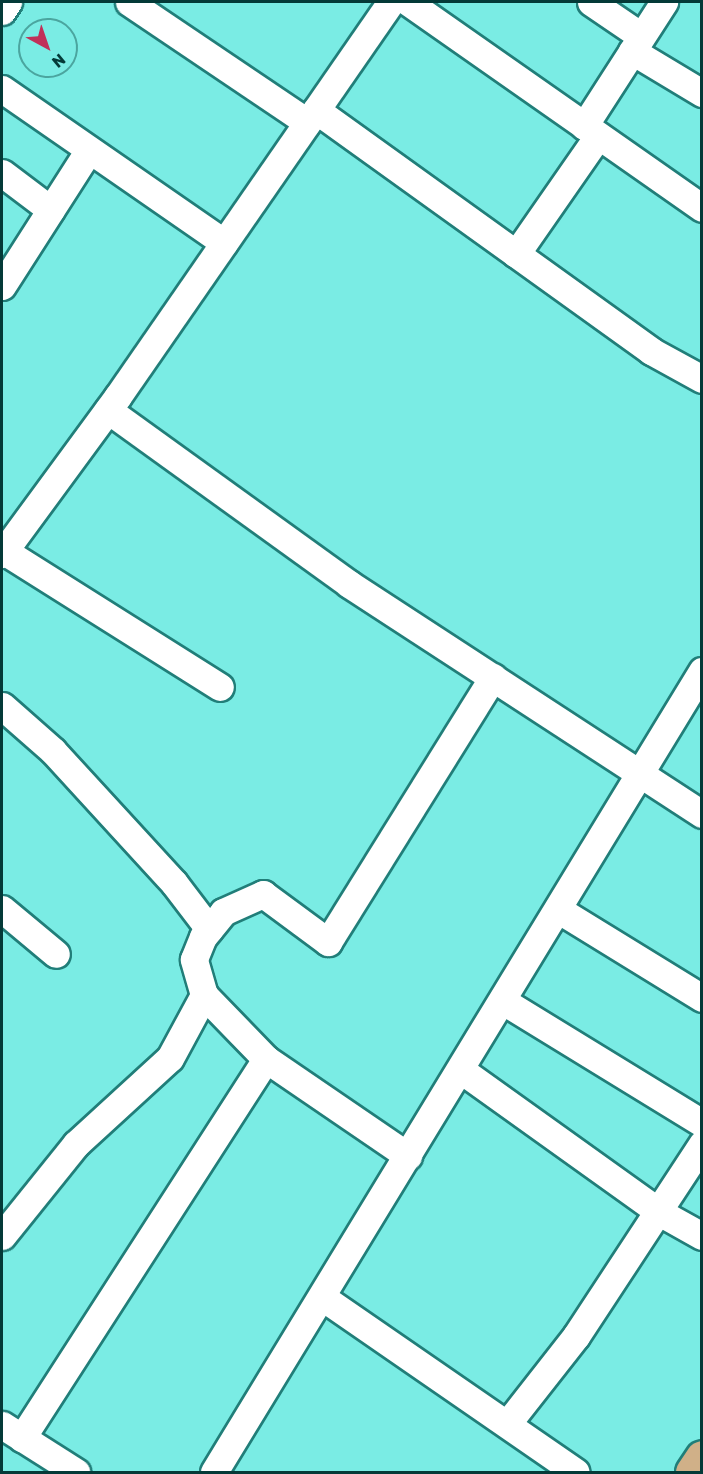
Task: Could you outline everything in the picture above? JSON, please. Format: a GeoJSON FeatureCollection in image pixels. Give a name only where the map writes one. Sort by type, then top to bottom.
{"type":"FeatureCollection","features":[{"type":"Feature","properties":{"kind":"main road"},"geometry":{"type":"LineString","coordinates":[[692,1473],[702,1457]]}},
{"type":"Feature","properties":{"kind":"street"},"geometry":{"type":"LineString","coordinates":[[2,11],[8,2]]}},
{"type":"Feature","properties":{"kind":"street"},"geometry":{"type":"LineString","coordinates":[[129,2],[312,116],[516,254],[651,351],[702,379]]}},
{"type":"Feature","properties":{"kind":"street"},"geometry":{"type":"LineString","coordinates":[[220,687],[3,553],[108,410],[391,2]]}},
{"type":"Feature","properties":{"kind":"street"},"geometry":{"type":"LineString","coordinates":[[408,2],[702,208]]}},
{"type":"Feature","properties":{"kind":"street"},"geometry":{"type":"LineString","coordinates":[[591,2],[637,44],[702,93]]}},
{"type":"Feature","properties":{"kind":"street"},"geometry":{"type":"LineString","coordinates":[[516,254],[591,131],[637,44],[664,2]]}},
{"type":"Feature","properties":{"kind":"street"},"geometry":{"type":"LineString","coordinates":[[2,89],[224,243]]}},
{"type":"Feature","properties":{"kind":"street"},"geometry":{"type":"LineString","coordinates":[[2,286],[89,150]]}},
{"type":"Feature","properties":{"kind":"street"},"geometry":{"type":"LineString","coordinates":[[2,173],[51,210]]}},
{"type":"Feature","properties":{"kind":"street"},"geometry":{"type":"LineString","coordinates":[[108,410],[349,584],[702,814]]}},
{"type":"Feature","properties":{"kind":"street"},"geometry":{"type":"LineString","coordinates":[[214,1473],[642,774],[702,671]]}},
{"type":"Feature","properties":{"kind":"street"},"geometry":{"type":"LineString","coordinates":[[408,1156],[266,1059],[204,995],[194,959],[209,929],[223,912],[263,894],[328,942],[493,677]]}},
{"type":"Feature","properties":{"kind":"street"},"geometry":{"type":"LineString","coordinates":[[2,706],[53,751],[174,884],[209,929]]}},
{"type":"Feature","properties":{"kind":"street"},"geometry":{"type":"LineString","coordinates":[[2,909],[56,954]]}},
{"type":"Feature","properties":{"kind":"street"},"geometry":{"type":"LineString","coordinates":[[559,910],[702,998]]}},
{"type":"Feature","properties":{"kind":"street"},"geometry":{"type":"LineString","coordinates":[[7,1218],[76,1144],[170,1058],[204,995]]}},
{"type":"Feature","properties":{"kind":"street"},"geometry":{"type":"LineString","coordinates":[[503,1001],[702,1123]]}},
{"type":"Feature","properties":{"kind":"street"},"geometry":{"type":"LineString","coordinates":[[76,1473],[12,1432],[266,1059]]}},
{"type":"Feature","properties":{"kind":"street"},"geometry":{"type":"LineString","coordinates":[[461,1070],[659,1212],[702,1236]]}},
{"type":"Feature","properties":{"kind":"street"},"geometry":{"type":"LineString","coordinates":[[507,1424],[576,1336],[702,1144]]}},
{"type":"Feature","properties":{"kind":"street"},"geometry":{"type":"LineString","coordinates":[[322,1297],[576,1473]]}}]}
